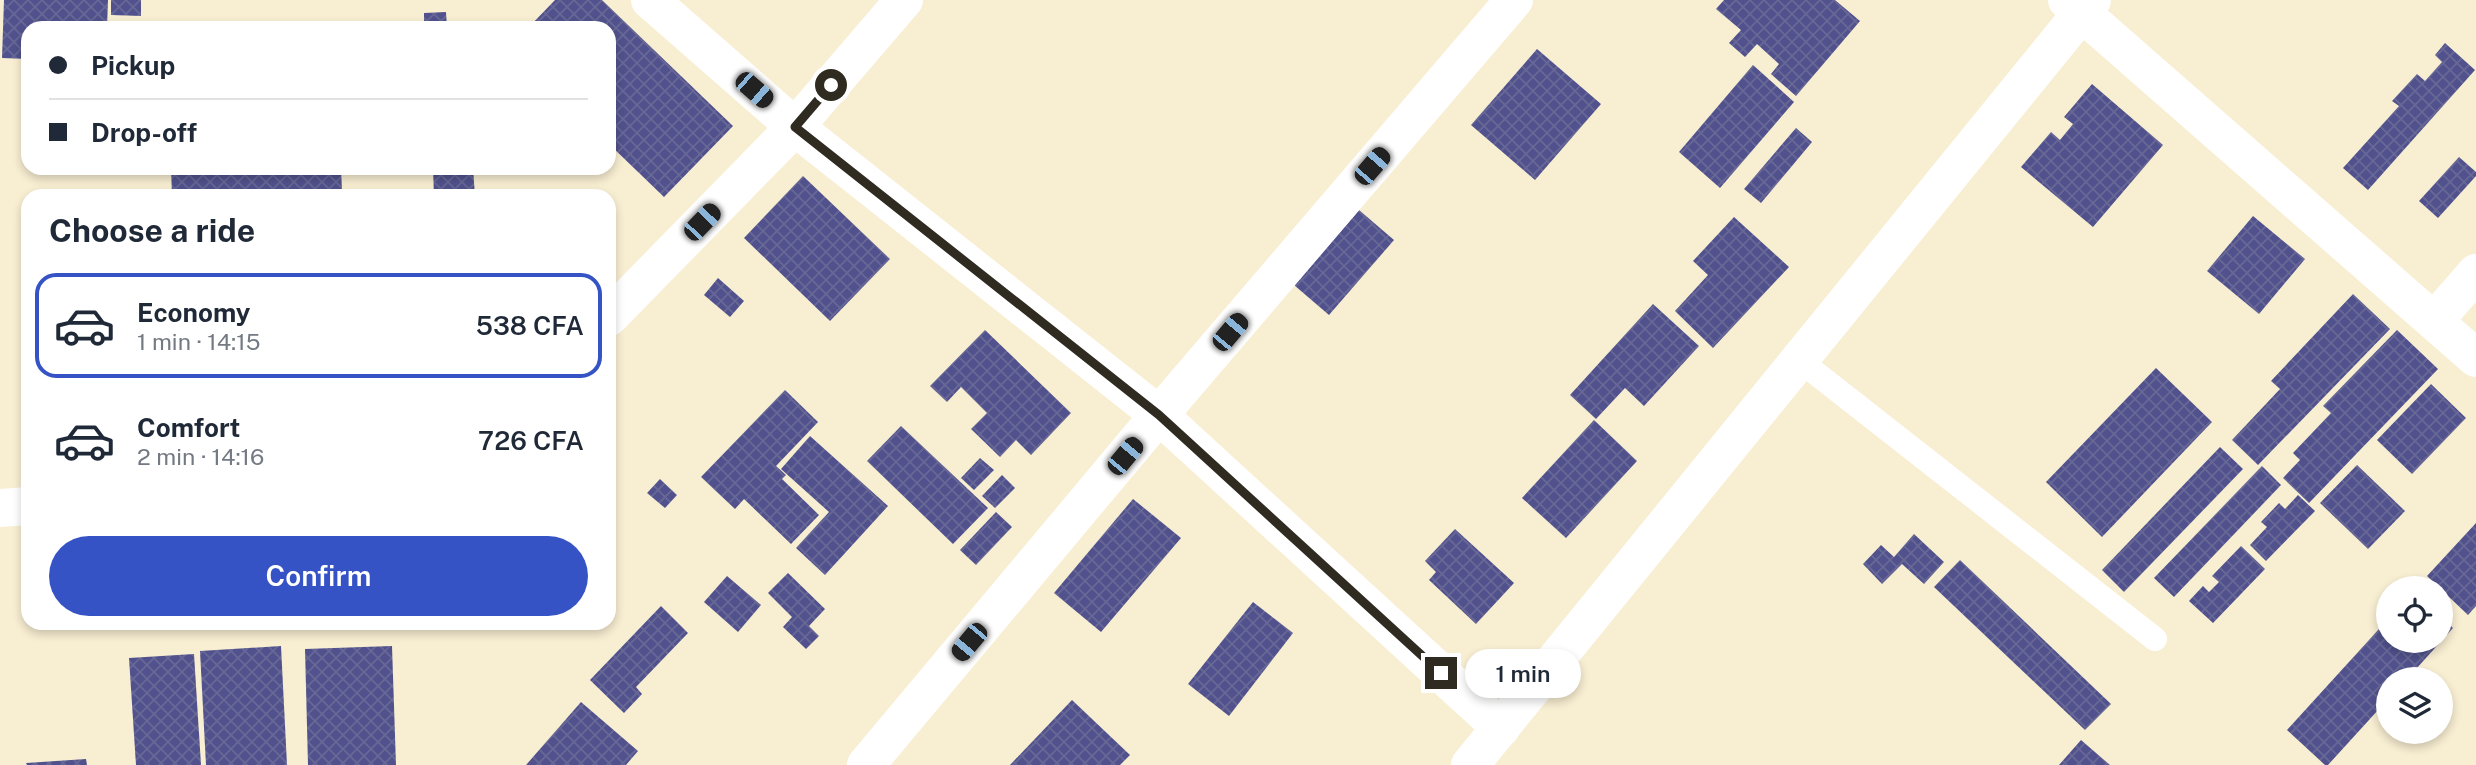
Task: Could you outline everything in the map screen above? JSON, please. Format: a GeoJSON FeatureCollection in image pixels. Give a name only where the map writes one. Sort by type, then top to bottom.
{"type":"FeatureCollection","features":[{"type":"Feature","properties":{"kind":"street"},"geometry":{"type":"LineString","coordinates":[[650,0],[795,127],[1159,415],[1501,728]]}},
{"type":"Feature","properties":{"kind":"street"},"geometry":{"type":"LineString","coordinates":[[616,310],[795,127],[904,0]]}},
{"type":"Feature","properties":{"kind":"street"},"geometry":{"type":"LineString","coordinates":[[866,765],[1159,415],[1514,0]]}},
{"type":"Feature","properties":{"kind":"street"},"geometry":{"type":"LineString","coordinates":[[1469,765],[1799,360],[2080,4],[2476,358]]}},
{"type":"Feature","properties":{"kind":"street"},"geometry":{"type":"LineString","coordinates":[[2435,320],[2476,273]]}},
{"type":"Feature","properties":{"kind":"street"},"geometry":{"type":"LineString","coordinates":[[0,508],[21,506]]}},
{"type":"Feature","properties":{"kind":"lane"},"geometry":{"type":"LineString","coordinates":[[1799,360],[2155,639]]}},
{"type":"Feature","properties":{"kind":"building"},"geometry":{"type":"Polygon","coordinates":[[[4,0],[108,0],[107,21],[21,21],[21,59],[2,58],[4,0]]]}},
{"type":"Feature","properties":{"kind":"building"},"geometry":{"type":"Polygon","coordinates":[[[111,0],[141,0],[141,16],[111,15],[111,0]]]}},
{"type":"Feature","properties":{"kind":"building"},"geometry":{"type":"Polygon","coordinates":[[[555,0],[602,0],[733,126],[664,197],[616,151],[616,21],[535,21],[555,0]]]}},
{"type":"Feature","properties":{"kind":"building"},"geometry":{"type":"Polygon","coordinates":[[[1724,0],[1835,0],[1860,21],[1796,96],[1771,74],[1779,64],[1757,44],[1745,57],[1729,43],[1741,30],[1716,9],[1724,0]]]}},
{"type":"Feature","properties":{"kind":"building"},"geometry":{"type":"Polygon","coordinates":[[[446,12],[447,21],[424,21],[424,13],[446,12]]]}},
{"type":"Feature","properties":{"kind":"building"},"geometry":{"type":"Polygon","coordinates":[[[2445,43],[2475,70],[2368,190],[2343,168],[2399,106],[2392,101],[2417,74],[2425,81],[2442,62],[2435,55],[2445,43]]]}},
{"type":"Feature","properties":{"kind":"building"},"geometry":{"type":"Polygon","coordinates":[[[1537,49],[1601,104],[1535,180],[1471,125],[1537,49]]]}},
{"type":"Feature","properties":{"kind":"building"},"geometry":{"type":"Polygon","coordinates":[[[1753,65],[1794,102],[1720,188],[1679,152],[1753,65]]]}},
{"type":"Feature","properties":{"kind":"building"},"geometry":{"type":"Polygon","coordinates":[[[2092,84],[2163,145],[2093,227],[2021,167],[2051,132],[2060,140],[2073,124],[2064,117],[2092,84]]]}},
{"type":"Feature","properties":{"kind":"building"},"geometry":{"type":"Polygon","coordinates":[[[1796,128],[1812,142],[1761,203],[1744,189],[1796,128]]]}},
{"type":"Feature","properties":{"kind":"building"},"geometry":{"type":"Polygon","coordinates":[[[2459,157],[2476,172],[2476,176],[2438,218],[2419,201],[2459,157]]]}},
{"type":"Feature","properties":{"kind":"building"},"geometry":{"type":"Polygon","coordinates":[[[171,175],[341,175],[342,189],[172,189],[171,175]]]}},
{"type":"Feature","properties":{"kind":"building"},"geometry":{"type":"Polygon","coordinates":[[[433,175],[474,175],[474,189],[434,189],[433,175]]]}},
{"type":"Feature","properties":{"kind":"building"},"geometry":{"type":"Polygon","coordinates":[[[803,176],[890,259],[830,321],[744,238],[803,176]]]}},
{"type":"Feature","properties":{"kind":"building"},"geometry":{"type":"Polygon","coordinates":[[[1359,210],[1394,240],[1329,315],[1294,285],[1359,210]]]}},
{"type":"Feature","properties":{"kind":"building"},"geometry":{"type":"Polygon","coordinates":[[[2253,216],[2305,259],[2259,314],[2207,271],[2253,216]]]}},
{"type":"Feature","properties":{"kind":"building"},"geometry":{"type":"Polygon","coordinates":[[[1734,217],[1789,267],[1713,348],[1675,311],[1708,275],[1693,261],[1734,217]]]}},
{"type":"Feature","properties":{"kind":"building"},"geometry":{"type":"Polygon","coordinates":[[[718,278],[744,301],[730,317],[704,295],[718,278]]]}},
{"type":"Feature","properties":{"kind":"building"},"geometry":{"type":"Polygon","coordinates":[[[2353,294],[2390,329],[2258,465],[2232,440],[2280,389],[2271,381],[2353,294]]]}},
{"type":"Feature","properties":{"kind":"building"},"geometry":{"type":"Polygon","coordinates":[[[1653,304],[1699,346],[1644,406],[1625,388],[1596,419],[1570,395],[1653,304]]]}},
{"type":"Feature","properties":{"kind":"building"},"geometry":{"type":"Polygon","coordinates":[[[985,330],[1071,413],[1031,455],[1016,440],[1000,457],[971,429],[987,413],[961,387],[947,402],[930,386],[985,330]]]}},
{"type":"Feature","properties":{"kind":"building"},"geometry":{"type":"Polygon","coordinates":[[[2397,330],[2438,369],[2309,503],[2283,478],[2300,460],[2293,453],[2331,413],[2323,406],[2397,330]]]}},
{"type":"Feature","properties":{"kind":"building"},"geometry":{"type":"Polygon","coordinates":[[[2156,368],[2212,422],[2102,537],[2046,482],[2156,368]]]}},
{"type":"Feature","properties":{"kind":"building"},"geometry":{"type":"Polygon","coordinates":[[[2431,384],[2466,418],[2412,474],[2377,440],[2431,384]]]}},
{"type":"Feature","properties":{"kind":"building"},"geometry":{"type":"Polygon","coordinates":[[[785,390],[818,422],[776,466],[786,475],[782,479],[819,515],[791,544],[744,499],[735,509],[701,477],[785,390]]]}},
{"type":"Feature","properties":{"kind":"building"},"geometry":{"type":"Polygon","coordinates":[[[1594,420],[1637,461],[1566,538],[1522,498],[1594,420]]]}},
{"type":"Feature","properties":{"kind":"building"},"geometry":{"type":"Polygon","coordinates":[[[901,426],[988,508],[953,544],[867,461],[901,426]]]}},
{"type":"Feature","properties":{"kind":"building"},"geometry":{"type":"Polygon","coordinates":[[[810,436],[888,506],[825,575],[796,548],[829,512],[781,469],[810,436]]]}},
{"type":"Feature","properties":{"kind":"building"},"geometry":{"type":"Polygon","coordinates":[[[2220,447],[2243,469],[2124,592],[2102,570],[2220,447]]]}},
{"type":"Feature","properties":{"kind":"building"},"geometry":{"type":"Polygon","coordinates":[[[980,458],[994,470],[974,490],[961,478],[980,458]]]}},
{"type":"Feature","properties":{"kind":"building"},"geometry":{"type":"Polygon","coordinates":[[[2357,465],[2405,511],[2368,549],[2320,503],[2357,465]]]}},
{"type":"Feature","properties":{"kind":"building"},"geometry":{"type":"Polygon","coordinates":[[[2262,466],[2281,485],[2174,597],[2154,578],[2262,466]]]}},
{"type":"Feature","properties":{"kind":"building"},"geometry":{"type":"Polygon","coordinates":[[[1002,475],[1015,488],[995,508],[982,496],[1002,475]]]}},
{"type":"Feature","properties":{"kind":"building"},"geometry":{"type":"Polygon","coordinates":[[[660,479],[677,495],[665,508],[647,493],[660,479]]]}},
{"type":"Feature","properties":{"kind":"building"},"geometry":{"type":"Polygon","coordinates":[[[2298,495],[2315,511],[2266,561],[2250,545],[2267,527],[2261,522],[2279,503],[2285,509],[2298,495]]]}},
{"type":"Feature","properties":{"kind":"building"},"geometry":{"type":"Polygon","coordinates":[[[1133,499],[1181,538],[1101,632],[1054,593],[1133,499]]]}},
{"type":"Feature","properties":{"kind":"building"},"geometry":{"type":"Polygon","coordinates":[[[996,512],[1012,527],[976,565],[960,550],[996,512]]]}},
{"type":"Feature","properties":{"kind":"building"},"geometry":{"type":"Polygon","coordinates":[[[2476,523],[2476,606],[2468,615],[2453,601],[2453,576],[2427,576],[2476,523]]]}},
{"type":"Feature","properties":{"kind":"building"},"geometry":{"type":"Polygon","coordinates":[[[1455,529],[1514,583],[1476,624],[1429,580],[1436,572],[1425,561],[1455,529]]]}},
{"type":"Feature","properties":{"kind":"building"},"geometry":{"type":"Polygon","coordinates":[[[1914,534],[1944,562],[1924,584],[1902,564],[1882,584],[1863,564],[1881,545],[1894,557],[1914,534]]]}},
{"type":"Feature","properties":{"kind":"building"},"geometry":{"type":"Polygon","coordinates":[[[2241,546],[2265,569],[2213,623],[2189,601],[2203,586],[2209,592],[2219,582],[2212,576],[2241,546]]]}},
{"type":"Feature","properties":{"kind":"building"},"geometry":{"type":"Polygon","coordinates":[[[1960,560],[2111,704],[2085,730],[1934,587],[1960,560]]]}},
{"type":"Feature","properties":{"kind":"building"},"geometry":{"type":"Polygon","coordinates":[[[788,573],[825,609],[809,626],[819,636],[806,649],[783,627],[792,617],[768,593],[788,573]]]}},
{"type":"Feature","properties":{"kind":"building"},"geometry":{"type":"Polygon","coordinates":[[[727,576],[761,605],[738,632],[704,602],[727,576]]]}},
{"type":"Feature","properties":{"kind":"building"},"geometry":{"type":"Polygon","coordinates":[[[1253,602],[1293,633],[1229,716],[1188,684],[1253,602]]]}},
{"type":"Feature","properties":{"kind":"building"},"geometry":{"type":"Polygon","coordinates":[[[661,606],[688,633],[636,687],[642,694],[624,713],[590,680],[661,606]]]}},
{"type":"Feature","properties":{"kind":"building"},"geometry":{"type":"Polygon","coordinates":[[[2376,632],[2376,653],[2430,653],[2418,667],[2376,667],[2376,712],[2328,765],[2287,730],[2376,632]]]}},
{"type":"Feature","properties":{"kind":"building"},"geometry":{"type":"Polygon","coordinates":[[[281,646],[287,765],[206,765],[200,651],[281,646]]]}},
{"type":"Feature","properties":{"kind":"building"},"geometry":{"type":"Polygon","coordinates":[[[392,646],[396,765],[308,765],[305,649],[392,646]]]}},
{"type":"Feature","properties":{"kind":"building"},"geometry":{"type":"Polygon","coordinates":[[[194,654],[201,765],[136,765],[129,658],[194,654]]]}},
{"type":"Feature","properties":{"kind":"building"},"geometry":{"type":"Polygon","coordinates":[[[1072,700],[1130,755],[1120,765],[1010,765],[1072,700]]]}},
{"type":"Feature","properties":{"kind":"building"},"geometry":{"type":"Polygon","coordinates":[[[581,702],[638,751],[626,765],[526,765],[581,702]]]}},
{"type":"Feature","properties":{"kind":"building"},"geometry":{"type":"Polygon","coordinates":[[[2081,740],[2110,765],[2059,765],[2081,740]]]}},
{"type":"Feature","properties":{"kind":"building"},"geometry":{"type":"Polygon","coordinates":[[[86,759],[87,765],[26,763],[86,759]]]}},
{"type":"Feature","properties":{"kind":"route"},"geometry":{"type":"LineString","coordinates":[[831,85],[795,127],[1159,415],[1441,673]]}}]}
